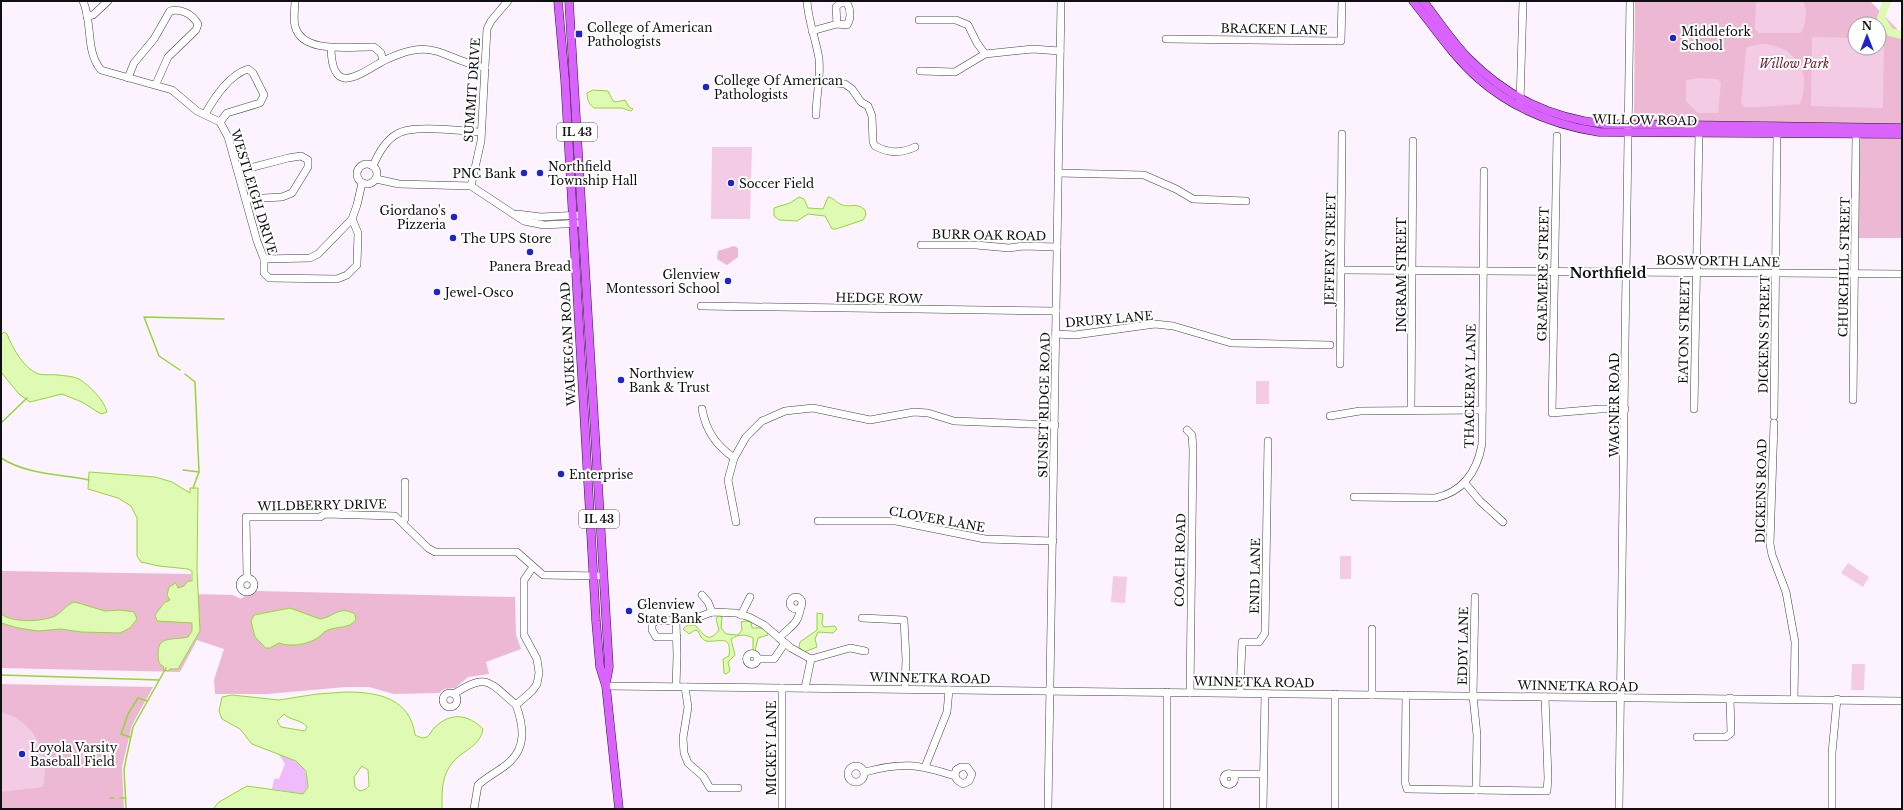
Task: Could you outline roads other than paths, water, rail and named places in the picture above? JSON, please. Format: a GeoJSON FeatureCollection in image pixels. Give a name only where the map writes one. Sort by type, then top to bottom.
{"type":"FeatureCollection","features":[{"type":"Feature","properties":{"kind":"main road","name":"WAUKEGAN ROAD"},"geometry":{"type":"LineString","coordinates":[[558,1],[573,220],[593,576],[600,667],[606,686],[618,809]]}},
{"type":"Feature","properties":{"kind":"main road","name":"WAUKEGAN ROAD"},"geometry":{"type":"LineString","coordinates":[[569,1],[602,576],[609,667],[606,686]]}},
{"type":"Feature","properties":{"kind":"main road","name":"WILLOW ROAD"},"geometry":{"type":"LineString","coordinates":[[1413,1],[1478,78],[1520,103],[1559,115],[1582,121],[1628,128],[1699,133],[1902,134]]}},
{"type":"Feature","properties":{"kind":"main road","name":"WILLOW ROAD"},"geometry":{"type":"LineString","coordinates":[[1423,1],[1468,58],[1520,103]]}},
{"type":"Feature","properties":{"kind":"main road","name":"WILLOW ROAD"},"geometry":{"type":"LineString","coordinates":[[1628,128],[1902,128]]}},
{"type":"Feature","properties":{"kind":"main road"},"geometry":{"type":"LineString","coordinates":[[579,332],[588,331]]}},
{"type":"Feature","properties":{"kind":"street","name":"WESTLEIGH DRIVE"},"geometry":{"type":"LineString","coordinates":[[83,1],[96,63],[101,70],[156,84],[172,90],[197,111],[220,122],[228,136],[264,259],[264,273],[269,278],[338,280],[345,277],[352,272],[357,264],[358,233],[352,219]]}},
{"type":"Feature","properties":{"kind":"street"},"geometry":{"type":"LineString","coordinates":[[87,16],[93,15],[108,1]]}},
{"type":"Feature","properties":{"kind":"street"},"geometry":{"type":"LineString","coordinates":[[295,1],[295,26],[300,36],[307,42],[331,48],[374,47],[378,50],[384,61]]}},
{"type":"Feature","properties":{"kind":"street","name":"SUMMIT DRIVE"},"geometry":{"type":"LineString","coordinates":[[471,186],[479,155],[487,29],[491,21],[508,1]]}},
{"type":"Feature","properties":{"kind":"street"},"geometry":{"type":"LineString","coordinates":[[807,1],[812,31],[819,58],[820,81],[816,115]]}},
{"type":"Feature","properties":{"kind":"street","name":"SUNSET RIDGE ROAD"},"geometry":{"type":"LineString","coordinates":[[1048,809],[1061,1]]}},
{"type":"Feature","properties":{"kind":"street","name":"BRACKEN LANE"},"geometry":{"type":"LineString","coordinates":[[1166,38],[1341,41],[1342,1]]}},
{"type":"Feature","properties":{"kind":"street"},"geometry":{"type":"LineString","coordinates":[[1520,103],[1523,1]]}},
{"type":"Feature","properties":{"kind":"street","name":"WAGNER ROAD"},"geometry":{"type":"LineString","coordinates":[[1619,809],[1625,409],[1625,271],[1630,1]]}},
{"type":"Feature","properties":{"kind":"street"},"geometry":{"type":"LineString","coordinates":[[128,78],[134,63],[154,39],[170,11],[177,9],[188,13],[198,24],[196,30],[168,57],[156,84]]}},
{"type":"Feature","properties":{"kind":"street"},"geometry":{"type":"LineString","coordinates":[[919,20],[956,20],[968,25],[977,43],[985,54]]}},
{"type":"Feature","properties":{"kind":"street"},"geometry":{"type":"LineString","coordinates":[[812,31],[837,24]]}},
{"type":"Feature","properties":{"kind":"street"},"geometry":{"type":"LineString","coordinates":[[331,48],[331,64],[336,74],[342,78],[349,79],[400,53],[425,48],[439,50],[469,64],[485,68]]}},
{"type":"Feature","properties":{"kind":"street"},"geometry":{"type":"LineString","coordinates":[[920,71],[955,72],[985,54],[1033,49],[1060,51]]}},
{"type":"Feature","properties":{"kind":"street"},"geometry":{"type":"LineString","coordinates":[[205,114],[222,89],[240,71],[248,69],[253,73],[264,95],[260,103],[227,113],[220,122]]}},
{"type":"Feature","properties":{"kind":"street"},"geometry":{"type":"LineString","coordinates":[[820,81],[845,84],[852,89],[861,102],[868,106],[872,116],[873,142],[875,146],[892,152],[903,152],[915,147]]}},
{"type":"Feature","properties":{"kind":"street"},"geometry":{"type":"LineString","coordinates":[[373,166],[387,142],[398,133],[412,129],[481,132]]}},
{"type":"Feature","properties":{"kind":"street","name":"EATON STREET"},"geometry":{"type":"LineString","coordinates":[[1694,409],[1699,133]]}},
{"type":"Feature","properties":{"kind":"street","name":"DICKENS STREET"},"geometry":{"type":"LineString","coordinates":[[1774,420],[1778,133]]}},
{"type":"Feature","properties":{"kind":"street","name":"JEFFERY STREET"},"geometry":{"type":"LineString","coordinates":[[1340,364],[1342,134]]}},
{"type":"Feature","properties":{"kind":"street","name":"CHURCHILL STREET"},"geometry":{"type":"LineString","coordinates":[[1853,400],[1856,134]]}},
{"type":"Feature","properties":{"kind":"street","name":"GRAEMERE STREET"},"geometry":{"type":"LineString","coordinates":[[1557,136],[1552,413],[1600,409],[1625,409]]}},
{"type":"Feature","properties":{"kind":"street","name":"INGRAM STREET"},"geometry":{"type":"LineString","coordinates":[[1411,410],[1413,141]]}},
{"type":"Feature","properties":{"kind":"street"},"geometry":{"type":"LineString","coordinates":[[238,171],[288,158],[301,156],[308,160],[308,168],[292,193],[282,198],[246,199]]}},
{"type":"Feature","properties":{"kind":"street"},"geometry":{"type":"LineString","coordinates":[[363,164],[373,166],[376,170],[376,179],[370,184],[362,183],[357,177],[357,170],[363,164]]}},
{"type":"Feature","properties":{"kind":"street","name":"THACKERAY LANE"},"geometry":{"type":"LineString","coordinates":[[1354,497],[1435,498],[1455,491],[1465,483],[1475,470],[1480,458],[1482,444],[1484,170]]}},
{"type":"Feature","properties":{"kind":"street"},"geometry":{"type":"LineString","coordinates":[[1058,173],[1144,175],[1176,189],[1193,199],[1246,201]]}},
{"type":"Feature","properties":{"kind":"street"},"geometry":{"type":"LineString","coordinates":[[376,179],[398,184],[471,186],[513,214],[573,220],[582,219]]}},
{"type":"Feature","properties":{"kind":"street"},"geometry":{"type":"LineString","coordinates":[[264,259],[310,258],[318,254],[352,219],[358,205],[362,183]]}},
{"type":"Feature","properties":{"kind":"street","name":"BURR OAK ROAD"},"geometry":{"type":"LineString","coordinates":[[920,245],[976,244],[1009,248],[1023,246],[1057,247]]}},
{"type":"Feature","properties":{"kind":"street","name":"BOSWORTH LANE"},"geometry":{"type":"LineString","coordinates":[[1341,270],[1902,274]]}},
{"type":"Feature","properties":{"kind":"street","name":"HEDGE ROW"},"geometry":{"type":"LineString","coordinates":[[701,306],[1056,311]]}},
{"type":"Feature","properties":{"kind":"street","name":"DRURY LANE"},"geometry":{"type":"LineString","coordinates":[[1056,334],[1075,335],[1155,324],[1173,326],[1231,343],[1330,345]]}},
{"type":"Feature","properties":{"kind":"street"},"geometry":{"type":"LineString","coordinates":[[736,522],[728,480],[734,458],[746,437],[762,422],[785,411],[798,408],[824,409],[870,420],[914,412],[928,413],[954,421],[1055,425]]}},
{"type":"Feature","properties":{"kind":"street"},"geometry":{"type":"LineString","coordinates":[[702,409],[711,437],[722,450],[734,458]]}},
{"type":"Feature","properties":{"kind":"street"},"geometry":{"type":"LineString","coordinates":[[1330,416],[1360,410],[1482,410]]}},
{"type":"Feature","properties":{"kind":"street","name":"DICKENS ROAD"},"geometry":{"type":"LineString","coordinates":[[1774,420],[1770,544],[1772,555],[1786,592],[1795,642],[1794,699]]}},
{"type":"Feature","properties":{"kind":"street","name":"COACH ROAD"},"geometry":{"type":"LineString","coordinates":[[1187,430],[1192,435],[1193,450],[1190,693]]}},
{"type":"Feature","properties":{"kind":"street","name":"ENID LANE"},"geometry":{"type":"LineString","coordinates":[[1240,693],[1242,642],[1259,642],[1265,633],[1268,441]]}},
{"type":"Feature","properties":{"kind":"street"},"geometry":{"type":"LineString","coordinates":[[402,522],[405,519],[404,482]]}},
{"type":"Feature","properties":{"kind":"street"},"geometry":{"type":"LineString","coordinates":[[1465,483],[1480,501],[1503,522]]}},
{"type":"Feature","properties":{"kind":"street","name":"WILDBERRY DRIVE"},"geometry":{"type":"LineString","coordinates":[[247,577],[246,517],[320,517],[325,514],[392,515],[397,517],[428,548],[435,552],[517,552],[542,575],[602,576]]}},
{"type":"Feature","properties":{"kind":"street","name":"CLOVER LANE"},"geometry":{"type":"LineString","coordinates":[[818,521],[896,521],[985,539],[1053,541]]}},
{"type":"Feature","properties":{"kind":"street"},"geometry":{"type":"LineString","coordinates":[[516,705],[532,691],[537,684],[539,673],[537,659],[524,635],[524,580],[533,567]]}},
{"type":"Feature","properties":{"kind":"street"},"geometry":{"type":"LineString","coordinates":[[702,595],[708,602],[712,612]]}},
{"type":"Feature","properties":{"kind":"street"},"geometry":{"type":"LineString","coordinates":[[741,615],[750,597]]}},
{"type":"Feature","properties":{"kind":"street","name":"EDDY LANE"},"geometry":{"type":"LineString","coordinates":[[1475,597],[1473,696],[1477,735],[1476,790]]}},
{"type":"Feature","properties":{"kind":"street"},"geometry":{"type":"LineString","coordinates":[[778,638],[796,624],[799,619],[801,606]]}},
{"type":"Feature","properties":{"kind":"street"},"geometry":{"type":"LineString","coordinates":[[676,636],[656,637],[652,630],[652,624],[656,621],[691,620],[712,612],[741,615],[764,624],[790,648],[811,658],[850,648],[864,651]]}},
{"type":"Feature","properties":{"kind":"street"},"geometry":{"type":"LineString","coordinates":[[862,618],[904,620],[906,659],[905,689]]}},
{"type":"Feature","properties":{"kind":"street"},"geometry":{"type":"LineString","coordinates":[[676,621],[676,686]]}},
{"type":"Feature","properties":{"kind":"street"},"geometry":{"type":"LineString","coordinates":[[1372,629],[1372,695]]}},
{"type":"Feature","properties":{"kind":"street"},"geometry":{"type":"LineString","coordinates":[[757,659],[774,659],[785,644]]}},
{"type":"Feature","properties":{"kind":"street"},"geometry":{"type":"LineString","coordinates":[[805,688],[811,658]]}},
{"type":"Feature","properties":{"kind":"street"},"geometry":{"type":"LineString","coordinates":[[454,694],[472,683],[483,681],[491,684],[516,705],[523,735],[518,751],[508,764],[478,785],[474,809]]}},
{"type":"Feature","properties":{"kind":"street","name":"WINNETKA ROAD"},"geometry":{"type":"LineString","coordinates":[[606,686],[1621,698],[1837,699],[1902,701]]}},
{"type":"Feature","properties":{"kind":"street"},"geometry":{"type":"LineString","coordinates":[[685,687],[688,706],[683,738],[686,758],[703,776],[710,788],[738,788]]}},
{"type":"Feature","properties":{"kind":"street","name":"MICKEY LANE"},"geometry":{"type":"LineString","coordinates":[[782,688],[782,809]]}},
{"type":"Feature","properties":{"kind":"street"},"geometry":{"type":"LineString","coordinates":[[925,767],[947,712],[949,690]]}},
{"type":"Feature","properties":{"kind":"street"},"geometry":{"type":"LineString","coordinates":[[1167,692],[1167,809]]}},
{"type":"Feature","properties":{"kind":"street"},"geometry":{"type":"LineString","coordinates":[[1263,809],[1265,694]]}},
{"type":"Feature","properties":{"kind":"street"},"geometry":{"type":"LineString","coordinates":[[1335,694],[1335,809]]}},
{"type":"Feature","properties":{"kind":"street"},"geometry":{"type":"LineString","coordinates":[[1406,695],[1405,782],[1407,789],[1547,791],[1548,778],[1545,697]]}},
{"type":"Feature","properties":{"kind":"street"},"geometry":{"type":"LineString","coordinates":[[1697,737],[1726,737],[1731,733],[1730,698]]}},
{"type":"Feature","properties":{"kind":"street"},"geometry":{"type":"LineString","coordinates":[[1832,809],[1832,753],[1837,699]]}},
{"type":"Feature","properties":{"kind":"street"},"geometry":{"type":"LineString","coordinates":[[865,772],[888,766],[904,764],[925,767],[955,776]]}},
{"type":"Feature","properties":{"kind":"street"},"geometry":{"type":"LineString","coordinates":[[1233,774],[1263,774]]}},
{"type":"Feature","properties":{"kind":"waterway"},"geometry":{"type":"LineString","coordinates":[[1887,1],[1881,18],[1890,32],[1902,35]]}},
{"type":"Feature","properties":{"kind":"waterway"},"geometry":{"type":"LineString","coordinates":[[180,370],[159,356],[144,317],[224,319]]}},
{"type":"Feature","properties":{"kind":"waterway"},"geometry":{"type":"LineString","coordinates":[[185,374],[195,382],[199,472],[193,488]]}},
{"type":"Feature","properties":{"kind":"waterway"},"geometry":{"type":"LineString","coordinates":[[1,423],[27,398]]}},
{"type":"Feature","properties":{"kind":"waterway"},"geometry":{"type":"LineString","coordinates":[[1,458],[11,464],[33,471],[89,480]]}},
{"type":"Feature","properties":{"kind":"waterway"},"geometry":{"type":"LineString","coordinates":[[183,470],[199,472]]}},
{"type":"Feature","properties":{"kind":"waterway"},"geometry":{"type":"LineString","coordinates":[[126,809],[124,769],[133,727],[166,668]]}},
{"type":"Feature","properties":{"kind":"waterway"},"geometry":{"type":"LineString","coordinates":[[1,675],[159,680]]}},
{"type":"Feature","properties":{"kind":"waterway"},"geometry":{"type":"LineString","coordinates":[[130,737],[121,734],[128,714],[138,698],[147,701]]}},
{"type":"Feature","properties":{"kind":"waterway"},"geometry":{"type":"LineString","coordinates":[[120,798],[126,798]]}},
{"type":"Feature","properties":{"kind":"place","name":"College of American Pathologists"},"geometry":{"type":"Point","coordinates":[579,34]}},
{"type":"Feature","properties":{"kind":"place","name":"Middlefork School"},"geometry":{"type":"Point","coordinates":[1673,38]}},
{"type":"Feature","properties":{"kind":"place","name":"College Of American Pathologists"},"geometry":{"type":"Point","coordinates":[706,87]}},
{"type":"Feature","properties":{"kind":"place","name":"PNC Bank"},"geometry":{"type":"Point","coordinates":[524,173]}},
{"type":"Feature","properties":{"kind":"place","name":"Northfield Township Hall"},"geometry":{"type":"Point","coordinates":[540,173]}},
{"type":"Feature","properties":{"kind":"place","name":"Soccer Field"},"geometry":{"type":"Point","coordinates":[731,183]}},
{"type":"Feature","properties":{"kind":"place","name":"Giordano's Pizzeria"},"geometry":{"type":"Point","coordinates":[454,217]}},
{"type":"Feature","properties":{"kind":"place","name":"The UPS Store"},"geometry":{"type":"Point","coordinates":[453,238]}},
{"type":"Feature","properties":{"kind":"place","name":"Panera Bread"},"geometry":{"type":"Point","coordinates":[530,252]}},
{"type":"Feature","properties":{"kind":"place","name":"Glenview Montessori School"},"geometry":{"type":"Point","coordinates":[728,281]}},
{"type":"Feature","properties":{"kind":"place","name":"Jewel-Osco"},"geometry":{"type":"Point","coordinates":[437,292]}},
{"type":"Feature","properties":{"kind":"place","name":"Northview Bank & Trust"},"geometry":{"type":"Point","coordinates":[621,380]}},
{"type":"Feature","properties":{"kind":"place","name":"Enterprise"},"geometry":{"type":"Point","coordinates":[561,474]}},
{"type":"Feature","properties":{"kind":"place","name":"Glenview State Bank"},"geometry":{"type":"Point","coordinates":[629,611]}},
{"type":"Feature","properties":{"kind":"place","name":"Loyola Varsity Baseball Field"},"geometry":{"type":"Point","coordinates":[22,754]}},
{"type":"Feature","properties":{"kind":"district","name":"Northfield"},"geometry":{"type":"Point","coordinates":[1608,273]}},
{"type":"Feature","properties":{"kind":"park label","name":"Willow Park"},"geometry":{"type":"Point","coordinates":[1794,63]}}]}
